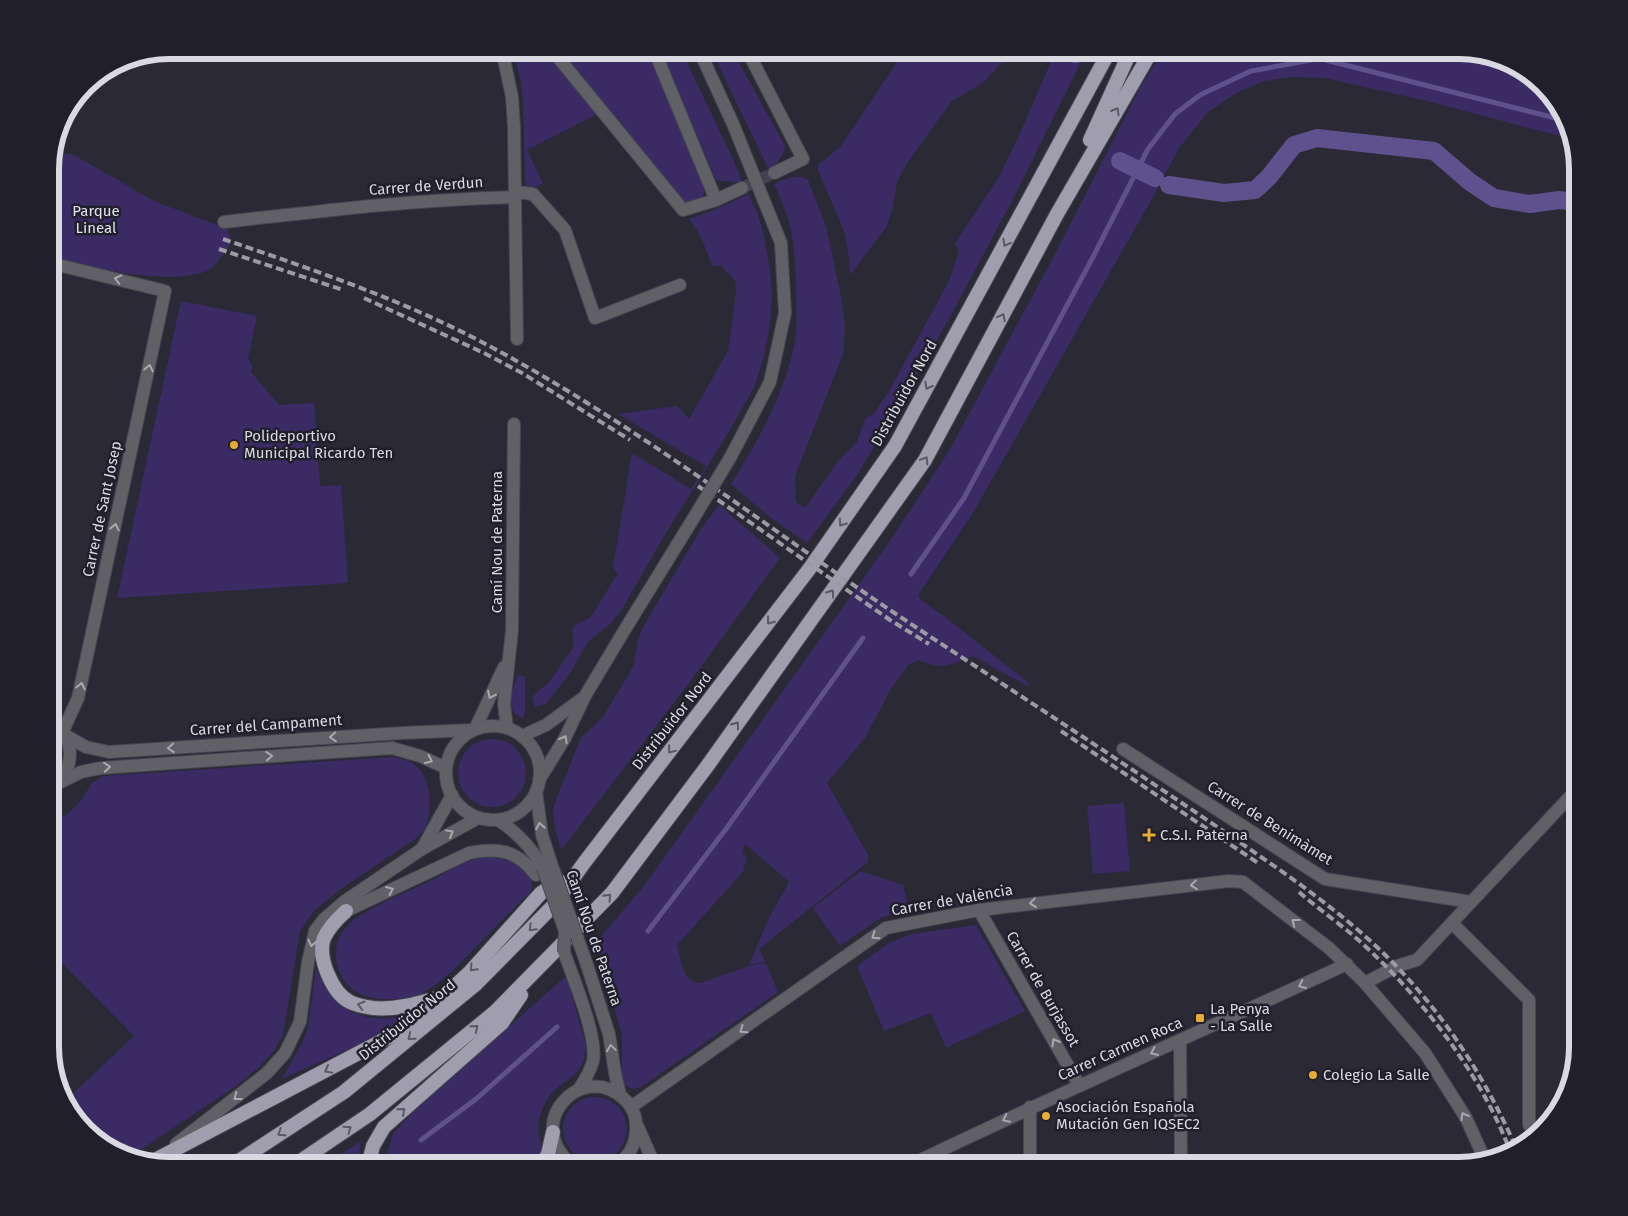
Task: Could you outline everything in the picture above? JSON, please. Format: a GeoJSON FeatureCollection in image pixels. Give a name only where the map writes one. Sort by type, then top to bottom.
{"type":"FeatureCollection","features":[{"type":"Feature","properties":{"kind":"highway"},"geometry":{"type":"LineString","coordinates":[[1029,200],[1095,59]]}},
{"type":"Feature","properties":{"kind":"highway"},"geometry":{"type":"LineString","coordinates":[[1029,200],[1105,59]]}},
{"type":"Feature","properties":{"kind":"highway"},"geometry":{"type":"LineString","coordinates":[[1057,214],[1127,59]]}},
{"type":"Feature","properties":{"kind":"highway"},"geometry":{"type":"LineString","coordinates":[[306,1157],[370,1114],[495,1012],[612,893],[708,765],[925,460],[1057,214],[1147,59]]}},
{"type":"Feature","properties":{"kind":"highway","name":"Distribuïdor Nord"},"geometry":{"type":"LineString","coordinates":[[245,1157],[344,1092],[476,984],[553,906],[810,568],[895,446],[1029,200]]}},
{"type":"Feature","properties":{"kind":"highway"},"geometry":{"type":"LineString","coordinates":[[162,1157],[391,1036],[443,997],[469,973],[541,893],[584,863]]}},
{"type":"Feature","properties":{"kind":"highway"},"geometry":{"type":"LineString","coordinates":[[346,911],[333,923],[324,940],[323,961],[332,984],[349,1002],[371,1008],[397,1008],[443,997]]}},
{"type":"Feature","properties":{"kind":"highway"},"geometry":{"type":"LineString","coordinates":[[370,1157],[373,1146],[384,1127],[502,1023],[538,970]]}},
{"type":"Feature","properties":{"kind":"highway"},"geometry":{"type":"LineString","coordinates":[[546,1157],[552,1132]]}},
{"type":"Feature","properties":{"kind":"street"},"geometry":{"type":"LineString","coordinates":[[504,59],[512,97],[516,194],[517,339]]}},
{"type":"Feature","properties":{"kind":"street"},"geometry":{"type":"LineString","coordinates":[[559,59],[683,210],[716,200],[742,188]]}},
{"type":"Feature","properties":{"kind":"street"},"geometry":{"type":"LineString","coordinates":[[658,59],[716,200]]}},
{"type":"Feature","properties":{"kind":"street"},"geometry":{"type":"LineString","coordinates":[[538,786],[540,768],[537,756],[531,745],[522,736],[507,728],[495,726],[473,730],[457,743],[450,755],[446,768],[447,783],[452,795],[459,805],[478,818],[498,820],[510,817],[530,802],[565,738],[585,696],[730,458],[770,382],[785,313],[781,243],[733,124],[703,59]]}},
{"type":"Feature","properties":{"kind":"street"},"geometry":{"type":"LineString","coordinates":[[752,59],[803,159],[774,173]]}},
{"type":"Feature","properties":{"kind":"street"},"geometry":{"type":"LineString","coordinates":[[516,194],[533,194],[564,230],[595,318],[680,285]]}},
{"type":"Feature","properties":{"kind":"street","name":"Carrer de Verdun"},"geometry":{"type":"LineString","coordinates":[[224,222],[338,209],[516,194]]}},
{"type":"Feature","properties":{"kind":"street","name":"Carrer de Sant Josep"},"geometry":{"type":"LineString","coordinates":[[59,265],[165,291],[78,698],[64,733]]}},
{"type":"Feature","properties":{"kind":"street","name":"Camí Nou de Paterna"},"geometry":{"type":"LineString","coordinates":[[507,728],[504,704],[512,630],[514,424]]}},
{"type":"Feature","properties":{"kind":"street","name":"Camí Nou de Paterna"},"geometry":{"type":"LineString","coordinates":[[473,730],[508,660]]}},
{"type":"Feature","properties":{"kind":"street"},"geometry":{"type":"LineString","coordinates":[[522,736],[546,725],[585,696]]}},
{"type":"Feature","properties":{"kind":"street","name":"Carrer del Campament"},"geometry":{"type":"LineString","coordinates":[[59,728],[86,747],[109,752],[395,733],[473,730]]}},
{"type":"Feature","properties":{"kind":"street"},"geometry":{"type":"LineString","coordinates":[[61,782],[68,770],[70,756],[68,742],[64,733]]}},
{"type":"Feature","properties":{"kind":"street","name":"Carrer del Campament"},"geometry":{"type":"LineString","coordinates":[[61,782],[81,772],[101,768],[392,748],[420,756],[446,768]]}},
{"type":"Feature","properties":{"kind":"street","name":"Carrer de Benimàmet"},"geometry":{"type":"LineString","coordinates":[[1123,749],[1325,879],[1471,902]]}},
{"type":"Feature","properties":{"kind":"street","name":"Camí Nou de Paterna"},"geometry":{"type":"LineString","coordinates":[[538,786],[543,868],[564,952],[593,1040],[593,1060],[588,1076],[579,1089]]}},
{"type":"Feature","properties":{"kind":"street"},"geometry":{"type":"LineString","coordinates":[[422,849],[452,795]]}},
{"type":"Feature","properties":{"kind":"street"},"geometry":{"type":"LineString","coordinates":[[1365,983],[1397,966],[1417,960],[1569,798]]}},
{"type":"Feature","properties":{"kind":"street"},"geometry":{"type":"LineString","coordinates":[[160,1156],[267,1074],[286,1053],[300,1022],[308,962],[315,931],[324,919],[345,901],[370,886],[422,849],[478,818]]}},
{"type":"Feature","properties":{"kind":"street","name":"Camí Nou de Paterna"},"geometry":{"type":"LineString","coordinates":[[498,820],[514,830],[534,851],[587,965],[609,1034],[614,1074],[620,1095]]}},
{"type":"Feature","properties":{"kind":"street"},"geometry":{"type":"LineString","coordinates":[[346,911],[469,853],[488,849],[519,857],[529,865],[543,868]]}},
{"type":"Feature","properties":{"kind":"street","name":"Carrer de València"},"geometry":{"type":"LineString","coordinates":[[631,1108],[886,928],[979,910],[1220,882],[1243,882],[1329,948],[1346,964]]}},
{"type":"Feature","properties":{"kind":"street"},"geometry":{"type":"LineString","coordinates":[[346,911],[370,886]]}},
{"type":"Feature","properties":{"kind":"street","name":"Carrer de Burjassot"},"geometry":{"type":"LineString","coordinates":[[979,910],[1079,1085]]}},
{"type":"Feature","properties":{"kind":"street"},"geometry":{"type":"LineString","coordinates":[[1452,923],[1529,1000],[1529,1125]]}},
{"type":"Feature","properties":{"kind":"street"},"geometry":{"type":"LineString","coordinates":[[1346,964],[1365,983],[1425,1053],[1466,1118],[1483,1155]]}},
{"type":"Feature","properties":{"kind":"street","name":"Carrer Carmen Roca"},"geometry":{"type":"LineString","coordinates":[[927,1157],[1030,1107],[1180,1041],[1346,964]]}},
{"type":"Feature","properties":{"kind":"street"},"geometry":{"type":"LineString","coordinates":[[1180,1041],[1181,1157]]}},
{"type":"Feature","properties":{"kind":"street"},"geometry":{"type":"LineString","coordinates":[[563,1157],[558,1151],[552,1132],[559,1106],[568,1096],[579,1089],[594,1086],[608,1088],[620,1095],[631,1108],[651,1157]]}},
{"type":"Feature","properties":{"kind":"street"},"geometry":{"type":"LineString","coordinates":[[1030,1107],[1030,1157]]}},
{"type":"Feature","properties":{"kind":"street"},"geometry":{"type":"LineString","coordinates":[[626,1157],[636,1139],[637,1125]]}},
{"type":"Feature","properties":{"kind":"green space"},"geometry":{"type":"Polygon","coordinates":[[[515,59],[554,59],[598,114],[527,150],[543,183],[531,189],[527,187],[525,180],[521,83],[515,59]]]}},
{"type":"Feature","properties":{"kind":"green space"},"geometry":{"type":"Polygon","coordinates":[[[567,59],[653,59],[705,188],[702,199],[694,202],[688,202],[676,196],[567,59]]]}},
{"type":"Feature","properties":{"kind":"green space"},"geometry":{"type":"Polygon","coordinates":[[[664,59],[685,59],[757,212],[763,231],[772,291],[770,323],[764,357],[754,388],[622,609],[611,623],[588,642],[571,672],[546,704],[535,707],[532,697],[550,681],[574,646],[572,630],[576,625],[590,618],[618,573],[613,568],[632,453],[691,489],[706,466],[618,414],[677,406],[689,419],[728,351],[736,292],[735,280],[720,265],[713,267],[700,235],[689,219],[747,195],[740,183],[716,180],[664,59]]]}},
{"type":"Feature","properties":{"kind":"green space"},"geometry":{"type":"Polygon","coordinates":[[[715,59],[737,59],[785,146],[784,152],[775,166],[769,170],[715,59]]]}},
{"type":"Feature","properties":{"kind":"green space"},"geometry":{"type":"Polygon","coordinates":[[[899,59],[1005,59],[984,82],[951,102],[907,163],[897,182],[893,207],[887,226],[850,275],[845,234],[818,170],[818,165],[840,147],[899,59]]]}},
{"type":"Feature","properties":{"kind":"green space"},"geometry":{"type":"Polygon","coordinates":[[[1052,59],[1083,59],[1014,197],[950,317],[857,475],[807,543],[771,518],[731,484],[770,416],[791,361],[795,341],[797,314],[793,242],[790,224],[774,184],[796,177],[808,180],[826,226],[840,291],[845,327],[843,354],[795,476],[796,502],[805,508],[838,461],[857,442],[865,419],[874,413],[888,393],[949,281],[959,251],[955,243],[1000,175],[1052,59]]]}},
{"type":"Feature","properties":{"kind":"green space"},"geometry":{"type":"Polygon","coordinates":[[[1158,59],[1474,60],[1488,62],[1501,67],[1526,81],[1542,96],[1551,108],[1564,137],[1427,101],[1325,78],[1290,77],[1265,81],[1238,92],[1208,112],[1179,148],[971,516],[918,595],[921,600],[1028,682],[1029,687],[973,656],[959,662],[940,666],[919,660],[909,664],[892,687],[865,738],[827,783],[868,855],[868,862],[759,949],[765,962],[749,965],[769,918],[789,882],[745,844],[742,854],[747,857],[743,872],[677,945],[681,963],[686,975],[690,979],[701,983],[749,966],[766,963],[778,992],[641,1087],[634,1089],[628,1087],[624,1084],[622,1078],[622,1035],[596,942],[644,886],[885,548],[949,451],[1054,256],[1141,86],[1158,59]]]}},
{"type":"Feature","properties":{"kind":"green space","name":"Parque Lineal"},"geometry":{"type":"Polygon","coordinates":[[[60,153],[74,155],[154,201],[227,229],[231,240],[225,252],[211,269],[193,275],[174,277],[153,276],[109,270],[59,260],[60,153]]]}},
{"type":"Feature","properties":{"kind":"green space","name":"Polideportivo Municipal Ricardo Ten"},"geometry":{"type":"Polygon","coordinates":[[[181,301],[257,316],[248,359],[253,366],[251,372],[279,405],[314,403],[320,486],[341,485],[348,583],[117,598],[181,301]]]}},
{"type":"Feature","properties":{"kind":"green space"},"geometry":{"type":"Polygon","coordinates":[[[719,505],[780,558],[701,667],[563,848],[560,847],[553,810],[581,738],[603,717],[633,667],[638,639],[643,627],[701,529],[719,505]]]}},
{"type":"Feature","properties":{"kind":"green space"},"geometry":{"type":"Polygon","coordinates":[[[518,675],[525,677],[525,712],[523,718],[517,715],[511,705],[512,693],[518,675]]]}},
{"type":"Feature","properties":{"kind":"green space"},"geometry":{"type":"Polygon","coordinates":[[[492,739],[505,742],[516,749],[523,760],[526,773],[523,786],[516,797],[505,804],[492,807],[479,804],[468,797],[461,786],[458,773],[461,760],[468,749],[479,742],[492,739]]]}},
{"type":"Feature","properties":{"kind":"green space"},"geometry":{"type":"Polygon","coordinates":[[[393,757],[412,763],[420,770],[427,784],[430,800],[427,824],[418,837],[338,891],[314,911],[300,931],[283,1035],[274,1051],[259,1067],[236,1086],[136,1152],[114,1143],[102,1135],[86,1120],[70,1096],[134,1036],[59,960],[59,817],[67,814],[81,801],[91,784],[103,776],[393,757]]]}},
{"type":"Feature","properties":{"kind":"green space"},"geometry":{"type":"Polygon","coordinates":[[[1124,803],[1130,871],[1093,874],[1087,806],[1124,803]]]}},
{"type":"Feature","properties":{"kind":"green space"},"geometry":{"type":"Polygon","coordinates":[[[491,857],[511,861],[524,867],[532,882],[531,891],[445,977],[424,992],[400,999],[381,999],[365,996],[358,993],[345,982],[336,961],[337,945],[339,937],[345,928],[354,920],[379,905],[474,859],[491,857]]]}},
{"type":"Feature","properties":{"kind":"green space"},"geometry":{"type":"Polygon","coordinates":[[[861,871],[903,885],[909,910],[882,917],[840,946],[813,908],[861,871]]]}},
{"type":"Feature","properties":{"kind":"green space"},"geometry":{"type":"Polygon","coordinates":[[[976,925],[1025,1011],[946,1048],[931,1013],[884,1031],[857,966],[889,943],[912,934],[976,925]]]}},
{"type":"Feature","properties":{"kind":"green space"},"geometry":{"type":"Polygon","coordinates":[[[316,968],[332,996],[352,1012],[378,1018],[409,1015],[393,1029],[282,1079],[308,1028],[316,968]]]}},
{"type":"Feature","properties":{"kind":"green space"},"geometry":{"type":"Polygon","coordinates":[[[566,976],[586,1045],[581,1066],[577,1072],[553,1092],[543,1107],[538,1125],[541,1146],[541,1152],[538,1157],[386,1157],[393,1134],[413,1112],[566,976]]]}},
{"type":"Feature","properties":{"kind":"green space"},"geometry":{"type":"Polygon","coordinates":[[[589,1097],[601,1097],[613,1102],[622,1111],[627,1123],[625,1141],[618,1152],[611,1157],[579,1157],[568,1147],[563,1135],[563,1123],[568,1111],[577,1102],[589,1097]]]}},
{"type":"Feature","properties":{"kind":"green space"},"geometry":{"type":"Polygon","coordinates":[[[361,1141],[358,1157],[337,1157],[361,1141]]]}},
{"type":"Feature","properties":{"kind":"waterway"},"geometry":{"type":"LineString","coordinates":[[911,574],[964,498],[1094,255],[1148,149],[1175,114],[1200,95],[1251,71],[1317,59]]}},
{"type":"Feature","properties":{"kind":"waterway"},"geometry":{"type":"LineString","coordinates":[[1322,59],[1557,119]]}},
{"type":"Feature","properties":{"kind":"waterway"},"geometry":{"type":"LineString","coordinates":[[1169,185],[1224,193],[1255,190],[1269,177],[1294,145],[1317,138],[1434,151],[1470,182],[1494,198],[1530,204],[1559,200],[1569,201]]}},
{"type":"Feature","properties":{"kind":"waterway"},"geometry":{"type":"LineString","coordinates":[[1120,161],[1155,178]]}},
{"type":"Feature","properties":{"kind":"waterway"},"geometry":{"type":"LineString","coordinates":[[648,931],[726,829],[863,638]]}},
{"type":"Feature","properties":{"kind":"waterway"},"geometry":{"type":"LineString","coordinates":[[421,1140],[476,1099],[557,1027]]}},
{"type":"Feature","properties":{"kind":"tunnel"},"geometry":{"type":"LineString","coordinates":[[742,188],[774,173]]}},
{"type":"Feature","properties":{"kind":"railway"},"geometry":{"type":"LineString","coordinates":[[223,239],[395,301],[461,331],[548,379],[655,447],[864,593],[1136,772],[1287,875],[1359,931],[1417,988],[1466,1054],[1506,1125],[1514,1143]]}},
{"type":"Feature","properties":{"kind":"railway"},"geometry":{"type":"LineString","coordinates":[[219,249],[343,290]]}},
{"type":"Feature","properties":{"kind":"railway"},"geometry":{"type":"LineString","coordinates":[[364,298],[484,353],[522,373],[630,440]]}},
{"type":"Feature","properties":{"kind":"railway"},"geometry":{"type":"LineString","coordinates":[[698,486],[890,620],[929,644]]}},
{"type":"Feature","properties":{"kind":"railway"},"geometry":{"type":"LineString","coordinates":[[1061,731],[1258,863]]}},
{"type":"Feature","properties":{"kind":"railway"},"geometry":{"type":"LineString","coordinates":[[1299,892],[1349,932],[1398,978],[1444,1033],[1483,1093],[1508,1146]]}},
{"type":"Feature","properties":{"kind":"place","name":"Polideportivo Municipal Ricardo Ten"},"geometry":{"type":"Point","coordinates":[234,445]}},
{"type":"Feature","properties":{"kind":"place","name":"C.S.I. Paterna"},"geometry":{"type":"Point","coordinates":[1149,835]}},
{"type":"Feature","properties":{"kind":"place","name":"La Penya - La Salle"},"geometry":{"type":"Point","coordinates":[1200,1018]}},
{"type":"Feature","properties":{"kind":"place","name":"Colegio La Salle"},"geometry":{"type":"Point","coordinates":[1313,1075]}},
{"type":"Feature","properties":{"kind":"place","name":"Asociación Española Mutación Gen IQSEC2"},"geometry":{"type":"Point","coordinates":[1046,1116]}}]}
